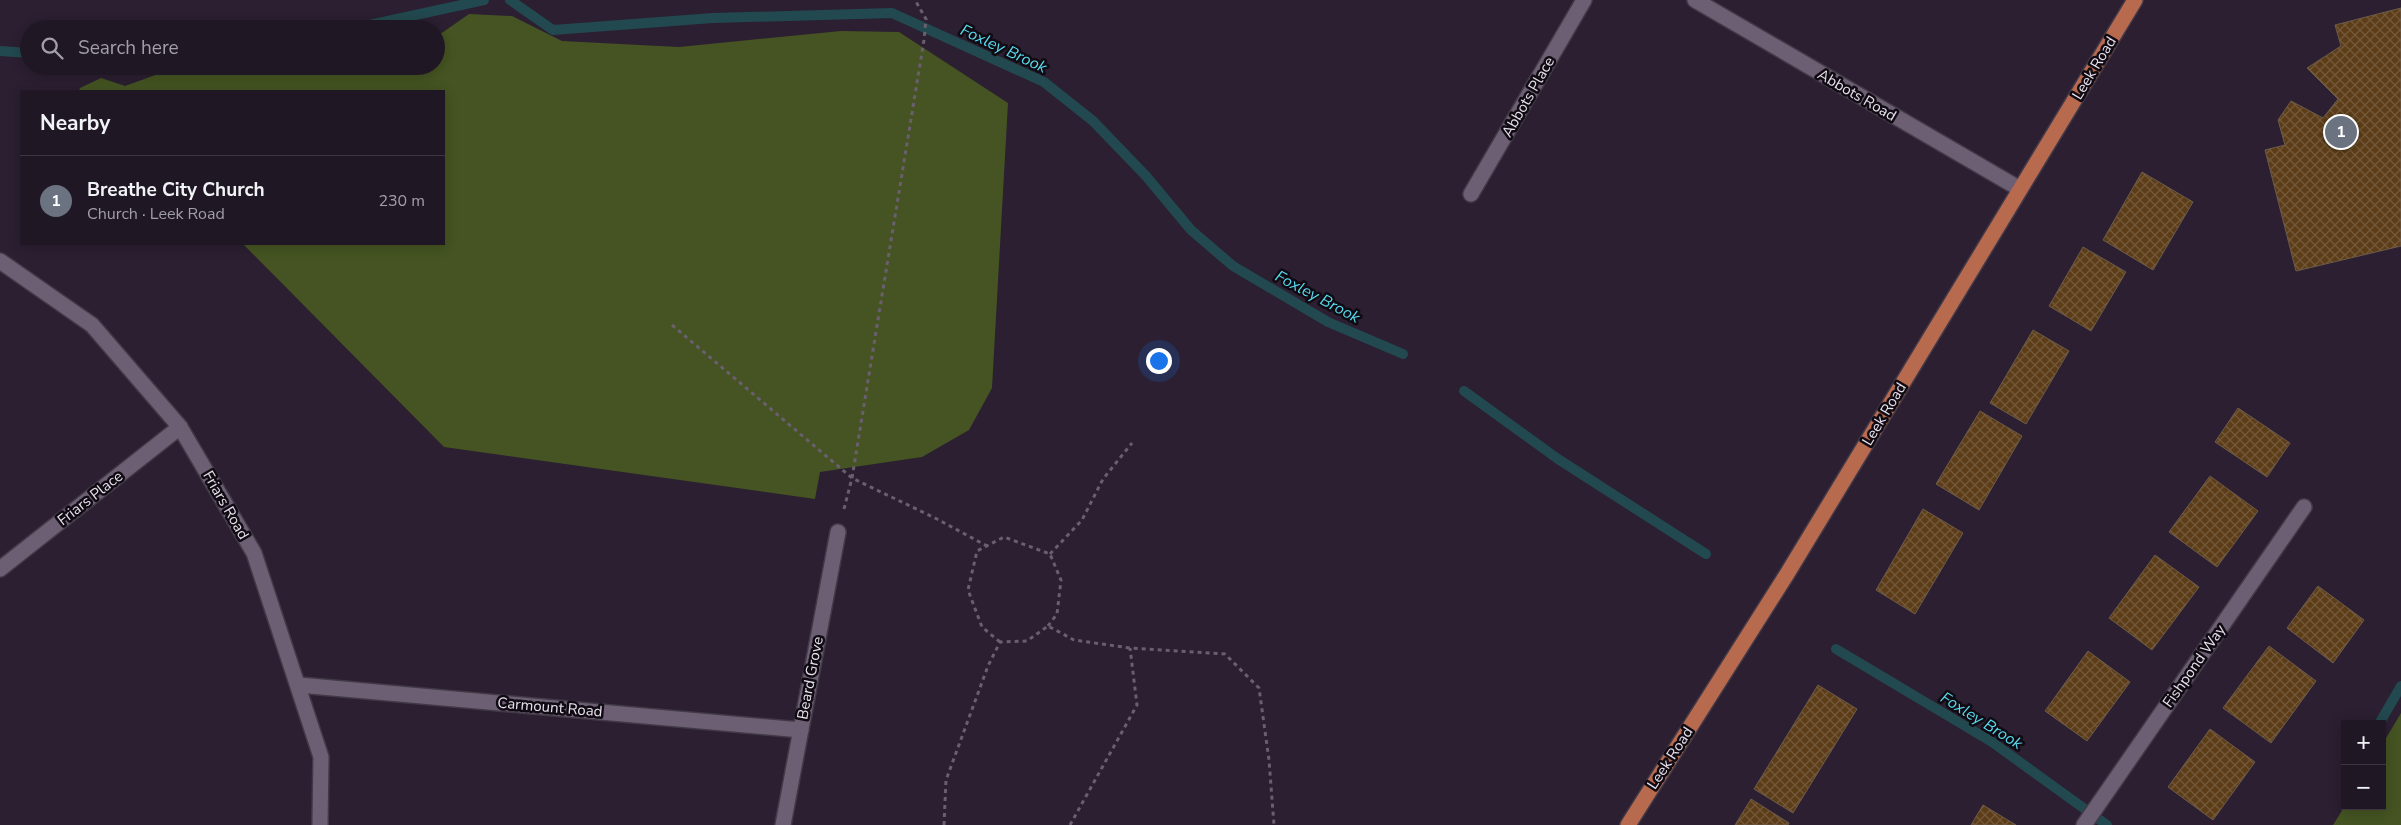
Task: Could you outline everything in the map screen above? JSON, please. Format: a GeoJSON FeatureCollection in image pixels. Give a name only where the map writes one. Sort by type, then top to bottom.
{"type":"FeatureCollection","features":[{"type":"Feature","properties":{"kind":"main road","name":"Leek Road"},"geometry":{"type":"LineString","coordinates":[[1628,825],[1788,574],[2135,0]]}},
{"type":"Feature","properties":{"kind":"street","name":"Abbots Place"},"geometry":{"type":"LineString","coordinates":[[1471,194],[1584,0]]}},
{"type":"Feature","properties":{"kind":"street","name":"Abbots Road"},"geometry":{"type":"LineString","coordinates":[[1694,0],[2020,189]]}},
{"type":"Feature","properties":{"kind":"street","name":"Friars Road"},"geometry":{"type":"LineString","coordinates":[[0,261],[92,325],[180,427],[254,553],[299,685],[321,757],[320,825]]}},
{"type":"Feature","properties":{"kind":"street","name":"Friars Place"},"geometry":{"type":"LineString","coordinates":[[0,569],[180,427]]}},
{"type":"Feature","properties":{"kind":"street","name":"Fishpond Way"},"geometry":{"type":"LineString","coordinates":[[2084,825],[2304,507]]}},
{"type":"Feature","properties":{"kind":"street","name":"Beard Grove"},"geometry":{"type":"LineString","coordinates":[[783,825],[838,532]]}},
{"type":"Feature","properties":{"kind":"street","name":"Carmount Road"},"geometry":{"type":"LineString","coordinates":[[299,685],[800,730]]}},
{"type":"Feature","properties":{"kind":"path"},"geometry":{"type":"LineString","coordinates":[[838,532],[852,478],[924,40],[926,19],[915,0]]}},
{"type":"Feature","properties":{"kind":"path"},"geometry":{"type":"LineString","coordinates":[[672,325],[852,478],[937,519],[987,546]]}},
{"type":"Feature","properties":{"kind":"path"},"geometry":{"type":"LineString","coordinates":[[1050,554],[1082,520],[1103,479],[1132,442]]}},
{"type":"Feature","properties":{"kind":"path"},"geometry":{"type":"LineString","coordinates":[[1004,537],[1050,554],[1061,580],[1057,614],[1048,626],[1027,641],[1000,642],[982,627],[968,590],[977,551],[1004,537]]}},
{"type":"Feature","properties":{"kind":"path"},"geometry":{"type":"LineString","coordinates":[[1048,626],[1074,640],[1130,648],[1225,654],[1259,688],[1269,760],[1274,825]]}},
{"type":"Feature","properties":{"kind":"path"},"geometry":{"type":"LineString","coordinates":[[944,825],[946,780],[988,666],[1000,642]]}},
{"type":"Feature","properties":{"kind":"path"},"geometry":{"type":"LineString","coordinates":[[1070,825],[1137,705],[1130,648]]}},
{"type":"Feature","properties":{"kind":"green space"},"geometry":{"type":"Polygon","coordinates":[[[469,14],[512,16],[562,41],[679,47],[841,31],[899,32],[1008,103],[992,388],[969,430],[922,457],[820,472],[815,499],[444,447],[244,245],[445,245],[445,90],[79,90],[101,78],[125,86],[155,75],[445,75],[445,31],[469,14]]]}},
{"type":"Feature","properties":{"kind":"green space"},"geometry":{"type":"Polygon","coordinates":[[[2401,713],[2401,825],[2333,825],[2342,810],[2386,810],[2386,738],[2401,713]]]}},
{"type":"Feature","properties":{"kind":"building"},"geometry":{"type":"Polygon","coordinates":[[[2401,8],[2401,246],[2296,271],[2265,150],[2285,145],[2278,120],[2291,101],[2323,118],[2338,99],[2307,68],[2341,46],[2335,25],[2401,8]]]}},
{"type":"Feature","properties":{"kind":"building"},"geometry":{"type":"Polygon","coordinates":[[[2142,172],[2193,202],[2153,270],[2103,240],[2142,172]]]}},
{"type":"Feature","properties":{"kind":"building"},"geometry":{"type":"Polygon","coordinates":[[[2083,247],[2126,272],[2091,331],[2049,306],[2083,247]]]}},
{"type":"Feature","properties":{"kind":"building"},"geometry":{"type":"Polygon","coordinates":[[[2033,330],[2069,351],[2026,424],[1990,403],[2033,330]]]}},
{"type":"Feature","properties":{"kind":"building"},"geometry":{"type":"Polygon","coordinates":[[[2238,408],[2290,443],[2267,477],[2215,442],[2238,408]]]}},
{"type":"Feature","properties":{"kind":"building"},"geometry":{"type":"Polygon","coordinates":[[[1980,411],[2022,436],[1979,510],[1936,484],[1980,411]]]}},
{"type":"Feature","properties":{"kind":"building"},"geometry":{"type":"Polygon","coordinates":[[[2210,476],[2258,511],[2217,567],[2169,532],[2210,476]]]}},
{"type":"Feature","properties":{"kind":"building"},"geometry":{"type":"Polygon","coordinates":[[[1923,509],[1963,533],[1915,614],[1876,590],[1923,509]]]}},
{"type":"Feature","properties":{"kind":"building"},"geometry":{"type":"Polygon","coordinates":[[[2155,555],[2199,587],[2152,650],[2109,618],[2155,555]]]}},
{"type":"Feature","properties":{"kind":"building"},"geometry":{"type":"Polygon","coordinates":[[[2318,586],[2364,620],[2333,663],[2287,628],[2318,586]]]}},
{"type":"Feature","properties":{"kind":"building"},"geometry":{"type":"Polygon","coordinates":[[[2269,646],[2316,681],[2271,743],[2223,708],[2269,646]]]}},
{"type":"Feature","properties":{"kind":"building"},"geometry":{"type":"Polygon","coordinates":[[[2088,651],[2130,682],[2087,741],[2045,711],[2088,651]]]}},
{"type":"Feature","properties":{"kind":"building"},"geometry":{"type":"Polygon","coordinates":[[[1818,685],[1857,709],[1793,813],[1754,789],[1818,685]]]}},
{"type":"Feature","properties":{"kind":"building"},"geometry":{"type":"Polygon","coordinates":[[[2210,729],[2255,762],[2213,820],[2168,787],[2210,729]]]}},
{"type":"Feature","properties":{"kind":"building"},"geometry":{"type":"Polygon","coordinates":[[[1751,799],[1789,823],[1788,825],[1735,825],[1751,799]]]}},
{"type":"Feature","properties":{"kind":"building"},"geometry":{"type":"Polygon","coordinates":[[[1983,805],[2016,825],[1971,825],[1983,805]]]}},
{"type":"Feature","properties":{"kind":"waterway","name":"Foxley Brook"},"geometry":{"type":"LineString","coordinates":[[392,20],[484,0]]}},
{"type":"Feature","properties":{"kind":"waterway","name":"Foxley Brook"},"geometry":{"type":"LineString","coordinates":[[510,0],[553,30],[713,18],[892,13],[1044,82],[1093,121],[1146,176],[1191,230],[1233,266],[1328,322],[1403,354]]}},
{"type":"Feature","properties":{"kind":"waterway","name":"Foxley Brook"},"geometry":{"type":"LineString","coordinates":[[0,51],[20,52]]}},
{"type":"Feature","properties":{"kind":"waterway","name":"Foxley Brook"},"geometry":{"type":"LineString","coordinates":[[1464,391],[1558,459],[1706,554]]}},
{"type":"Feature","properties":{"kind":"waterway","name":"Foxley Brook"},"geometry":{"type":"LineString","coordinates":[[1836,649],[1992,742],[2107,825]]}},
{"type":"Feature","properties":{"kind":"waterway"},"geometry":{"type":"LineString","coordinates":[[2381,720],[2401,686]]}},
{"type":"Feature","properties":{"kind":"place","name":"Breathe City Church"},"geometry":{"type":"Point","coordinates":[2341,132]}}]}
